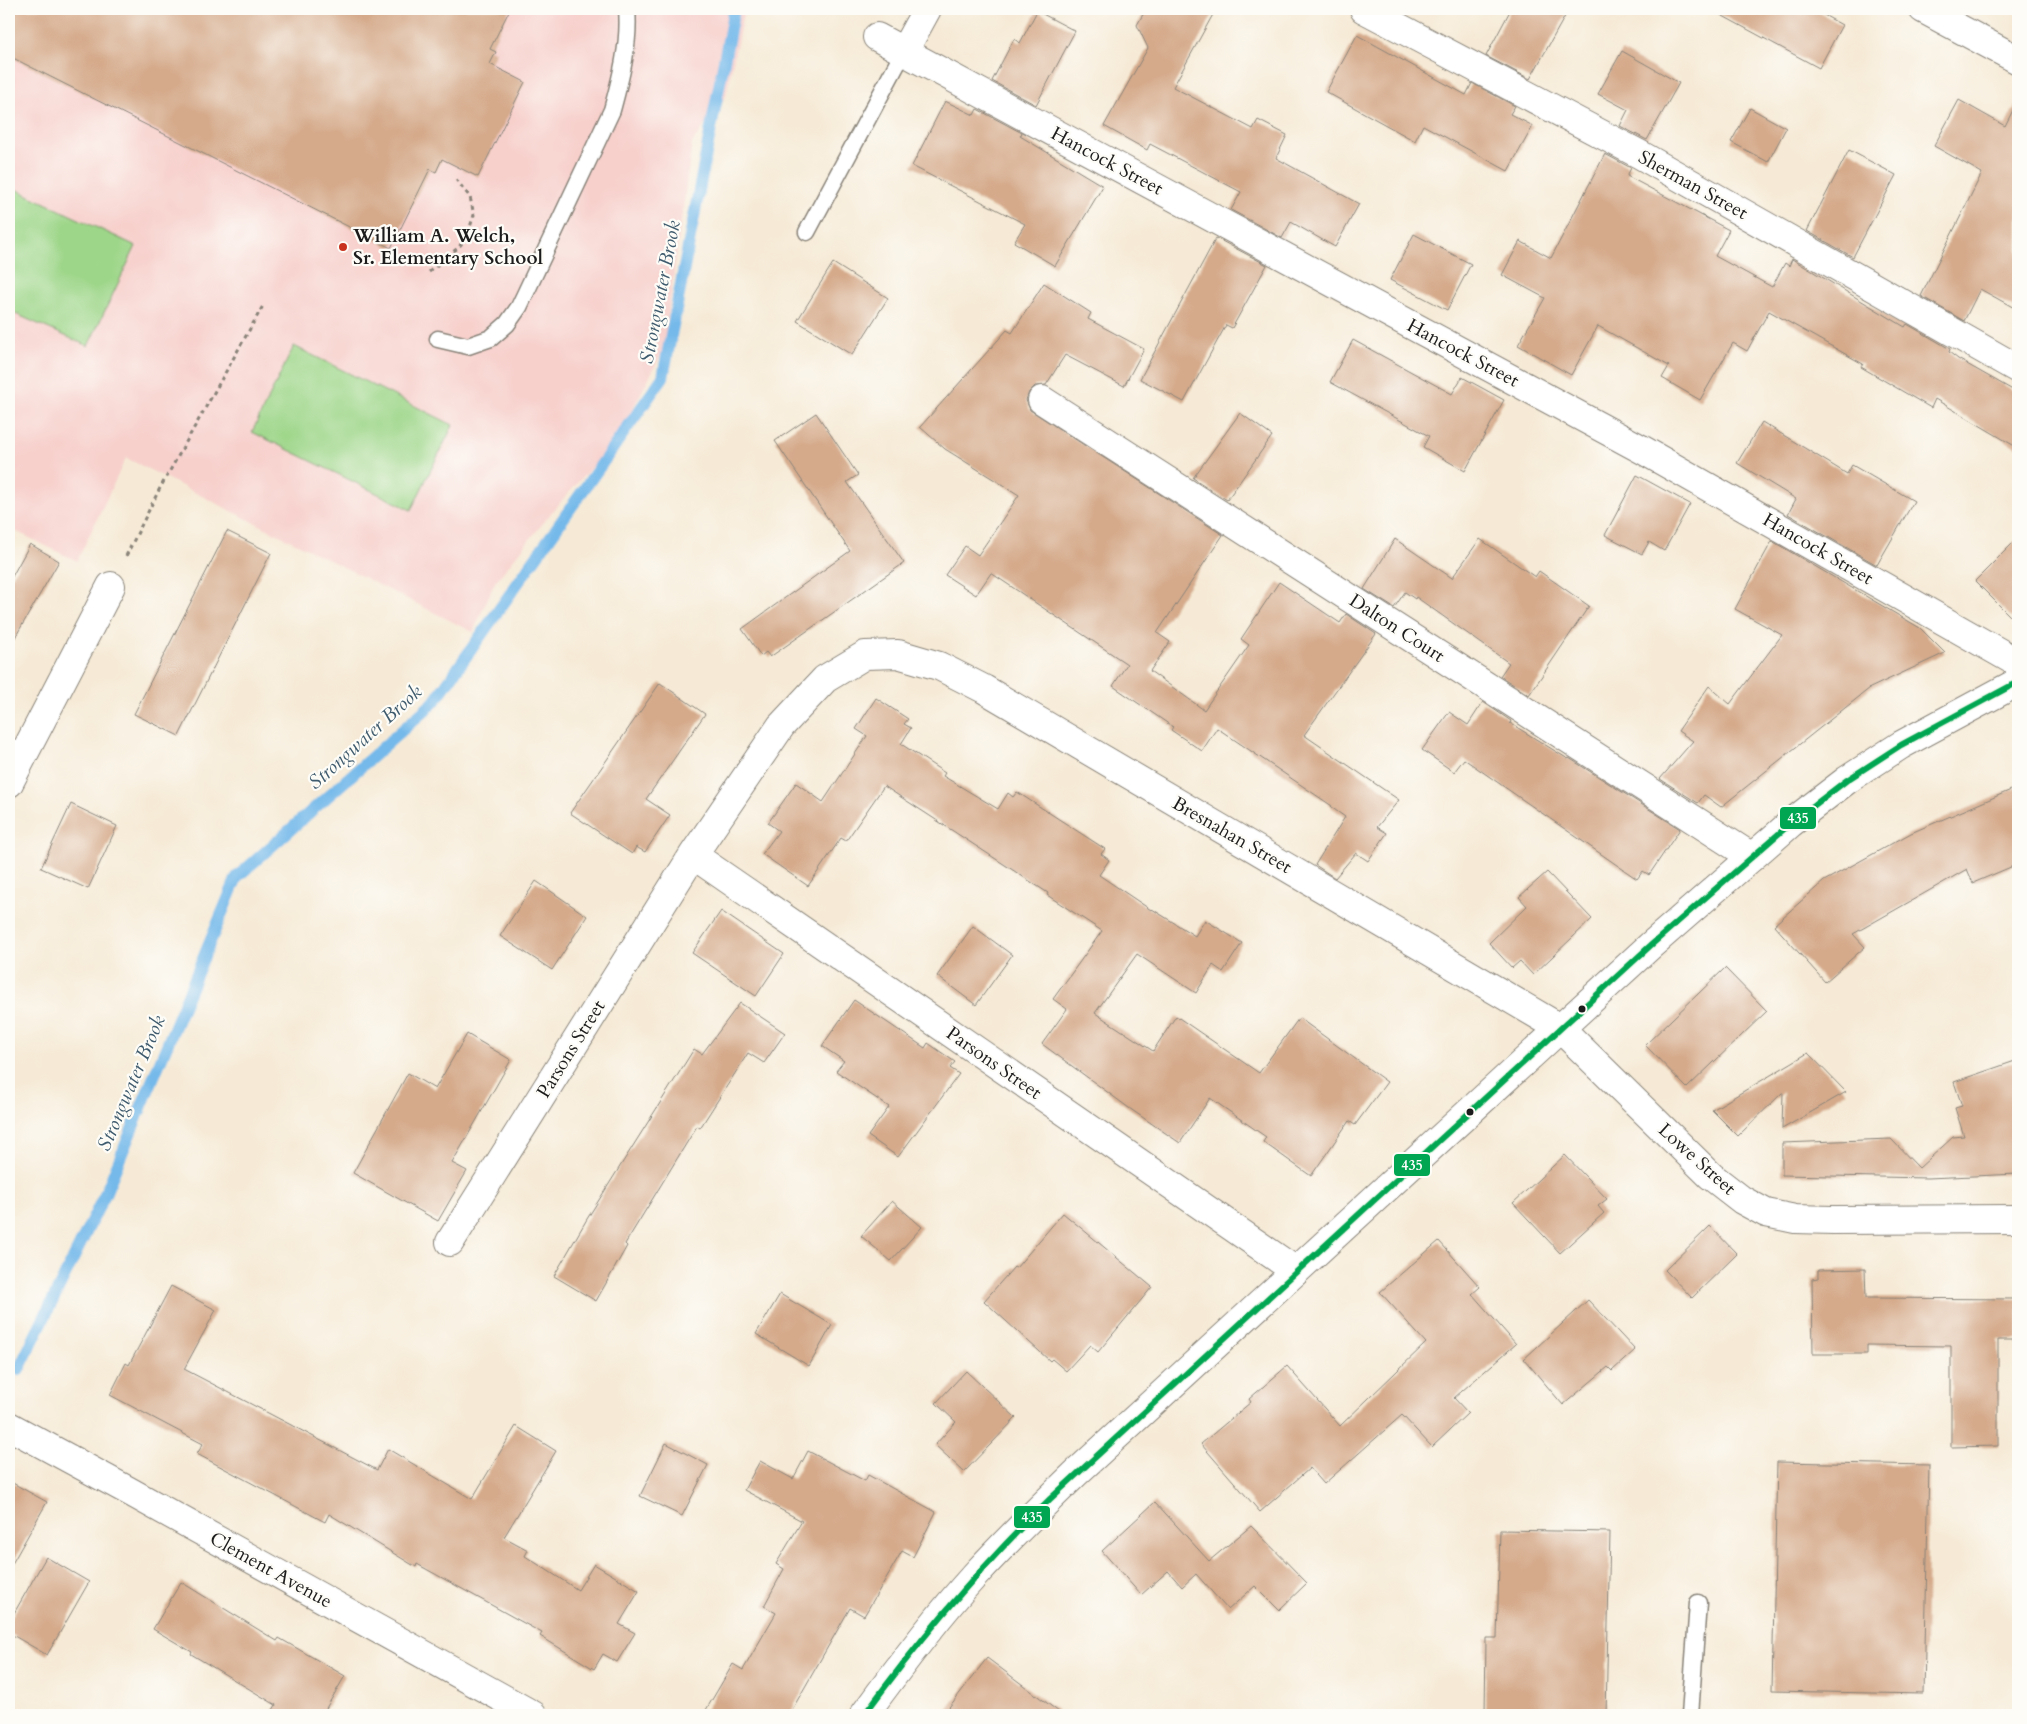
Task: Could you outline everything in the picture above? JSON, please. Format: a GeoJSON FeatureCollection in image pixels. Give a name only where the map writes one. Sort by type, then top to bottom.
{"type":"FeatureCollection","features":[{"type":"Feature","properties":{"kind":"street"},"geometry":{"type":"LineString","coordinates":[[904,51],[927,9]]}},
{"type":"Feature","properties":{"kind":"street","name":"Sherman Street"},"geometry":{"type":"LineString","coordinates":[[1364,9],[1639,154],[2018,369]]}},
{"type":"Feature","properties":{"kind":"street"},"geometry":{"type":"LineString","coordinates":[[1923,9],[2018,60]]}},
{"type":"Feature","properties":{"kind":"street","name":"Hancock Street"},"geometry":{"type":"LineString","coordinates":[[877,37],[1643,450],[2018,663]]}},
{"type":"Feature","properties":{"kind":"street","name":"Dalton Court"},"geometry":{"type":"LineString","coordinates":[[1042,400],[1752,856]]}},
{"type":"Feature","properties":{"kind":"street"},"geometry":{"type":"LineString","coordinates":[[9,783],[111,586]]}},
{"type":"Feature","properties":{"kind":"street","name":"Parsons Street"},"geometry":{"type":"LineString","coordinates":[[450,1242],[692,855],[781,726],[825,679],[865,656],[898,654]]}},
{"type":"Feature","properties":{"kind":"street","name":"Bresnahan Street"},"geometry":{"type":"LineString","coordinates":[[898,654],[939,666],[984,689],[1560,1028]]}},
{"type":"Feature","properties":{"kind":"street"},"geometry":{"type":"LineString","coordinates":[[864,1715],[902,1663],[975,1575],[1075,1474],[1560,1028],[1752,856],[1847,780],[1901,745],[2018,682]]}},
{"type":"Feature","properties":{"kind":"street","name":"Parsons Street"},"geometry":{"type":"LineString","coordinates":[[692,855],[1296,1270]]}},
{"type":"Feature","properties":{"kind":"street","name":"Lowe Street"},"geometry":{"type":"LineString","coordinates":[[1560,1028],[1711,1176],[1742,1200],[1766,1213],[1795,1219],[1833,1220],[2018,1218]]}},
{"type":"Feature","properties":{"kind":"street","name":"Clement Avenue"},"geometry":{"type":"LineString","coordinates":[[9,1426],[533,1715]]}},
{"type":"Feature","properties":{"kind":"lane"},"geometry":{"type":"LineString","coordinates":[[438,339],[468,346],[491,338],[507,324],[519,307],[612,110],[621,77],[626,45],[627,9]]}},
{"type":"Feature","properties":{"kind":"lane"},"geometry":{"type":"LineString","coordinates":[[807,232],[904,51]]}},
{"type":"Feature","properties":{"kind":"lane"},"geometry":{"type":"LineString","coordinates":[[1690,1715],[1698,1603]]}},
{"type":"Feature","properties":{"kind":"path"},"geometry":{"type":"LineString","coordinates":[[429,272],[463,242],[474,215],[470,197],[454,177]]}},
{"type":"Feature","properties":{"kind":"path"},"geometry":{"type":"LineString","coordinates":[[111,586],[159,490],[264,304]]}},
{"type":"Feature","properties":{"kind":"shaded area","name":"William A. Welch, Sr. Elementary School"},"geometry":{"type":"Polygon","coordinates":[[[9,9],[744,9],[726,96],[692,143],[663,351],[618,437],[552,512],[495,582],[473,632],[126,458],[77,561],[9,528],[9,9]]]}},
{"type":"Feature","properties":{"kind":"green space"},"geometry":{"type":"Polygon","coordinates":[[[9,186],[136,246],[88,346],[9,311],[9,186]]]}},
{"type":"Feature","properties":{"kind":"green space"},"geometry":{"type":"Polygon","coordinates":[[[294,346],[453,425],[411,510],[252,432],[294,346]]]}},
{"type":"Feature","properties":{"kind":"building"},"geometry":{"type":"Polygon","coordinates":[[[9,9],[510,9],[490,49],[496,52],[490,64],[525,82],[478,177],[442,159],[436,172],[430,169],[391,248],[9,56],[9,9]]]}},
{"type":"Feature","properties":{"kind":"building"},"geometry":{"type":"Polygon","coordinates":[[[1146,9],[1216,9],[1173,87],[1253,129],[1258,120],[1287,135],[1276,158],[1359,204],[1335,247],[1291,222],[1282,238],[1231,210],[1241,192],[1150,144],[1147,150],[1104,126],[1148,48],[1137,25],[1146,9]]]}},
{"type":"Feature","properties":{"kind":"building"},"geometry":{"type":"Polygon","coordinates":[[[1511,9],[1569,9],[1530,79],[1486,56],[1511,9]]]}},
{"type":"Feature","properties":{"kind":"building"},"geometry":{"type":"Polygon","coordinates":[[[1710,9],[1813,9],[1842,25],[1819,68],[1710,9]]]}},
{"type":"Feature","properties":{"kind":"building"},"geometry":{"type":"Polygon","coordinates":[[[1037,11],[1075,31],[1036,105],[992,81],[1014,39],[1020,43],[1037,11]]]}},
{"type":"Feature","properties":{"kind":"building"},"geometry":{"type":"Polygon","coordinates":[[[1357,35],[1466,95],[1472,83],[1515,106],[1510,114],[1533,126],[1508,171],[1423,125],[1415,141],[1326,92],[1357,35]]]}},
{"type":"Feature","properties":{"kind":"building"},"geometry":{"type":"Polygon","coordinates":[[[1622,51],[1679,83],[1647,140],[1620,126],[1628,110],[1598,94],[1622,51]]]}},
{"type":"Feature","properties":{"kind":"building"},"geometry":{"type":"Polygon","coordinates":[[[1959,100],[2005,126],[2018,100],[2018,310],[1980,289],[1964,321],[1921,296],[1982,173],[1934,146],[1959,100]]]}},
{"type":"Feature","properties":{"kind":"building"},"geometry":{"type":"Polygon","coordinates":[[[945,101],[974,115],[977,109],[1022,133],[1020,136],[1103,186],[1055,266],[1014,242],[1025,224],[912,166],[945,101]]]}},
{"type":"Feature","properties":{"kind":"building"},"geometry":{"type":"Polygon","coordinates":[[[1750,108],[1786,128],[1768,162],[1731,142],[1750,108]]]}},
{"type":"Feature","properties":{"kind":"building"},"geometry":{"type":"Polygon","coordinates":[[[1849,150],[1896,175],[1853,257],[1807,231],[1849,150]]]}},
{"type":"Feature","properties":{"kind":"building"},"geometry":{"type":"Polygon","coordinates":[[[1605,154],[1631,168],[1627,176],[1729,230],[1715,256],[1772,287],[1785,263],[1789,266],[1792,259],[1905,327],[1907,324],[1950,349],[1949,352],[1958,359],[2018,393],[2018,448],[1935,399],[1931,408],[1861,367],[1863,364],[1769,311],[1747,351],[1733,343],[1700,400],[1662,378],[1669,366],[1598,326],[1571,375],[1518,345],[1545,298],[1502,275],[1520,241],[1551,258],[1605,154]]]}},
{"type":"Feature","properties":{"kind":"building"},"geometry":{"type":"Polygon","coordinates":[[[1414,234],[1471,264],[1447,310],[1390,280],[1414,234]]]}},
{"type":"Feature","properties":{"kind":"building"},"geometry":{"type":"Polygon","coordinates":[[[1216,238],[1267,265],[1232,328],[1226,325],[1184,402],[1140,379],[1216,238]]]}},
{"type":"Feature","properties":{"kind":"building"},"geometry":{"type":"Polygon","coordinates":[[[833,263],[888,298],[852,355],[797,321],[833,263]]]}},
{"type":"Feature","properties":{"kind":"building"},"geometry":{"type":"Polygon","coordinates":[[[1044,283],[1091,313],[1088,319],[1144,349],[1124,386],[1065,355],[1046,385],[1035,386],[1029,392],[1026,400],[1030,410],[1223,535],[1157,633],[1170,642],[1150,671],[1204,710],[1249,645],[1241,639],[1279,582],[1340,623],[1346,614],[1376,634],[1304,735],[1399,800],[1377,827],[1387,833],[1368,861],[1356,853],[1335,878],[1315,865],[1345,817],[1332,806],[1217,728],[1202,751],[1171,730],[1173,727],[1113,686],[1127,664],[991,573],[976,595],[945,575],[965,546],[978,555],[1019,495],[945,449],[920,427],[1007,330],[1012,333],[1044,283]]]}},
{"type":"Feature","properties":{"kind":"building"},"geometry":{"type":"Polygon","coordinates":[[[1353,340],[1452,394],[1462,377],[1504,400],[1465,471],[1423,447],[1429,436],[1330,382],[1353,340]]]}},
{"type":"Feature","properties":{"kind":"building"},"geometry":{"type":"Polygon","coordinates":[[[816,413],[858,475],[847,482],[904,563],[770,657],[766,652],[761,656],[742,629],[850,551],[775,441],[816,413]]]}},
{"type":"Feature","properties":{"kind":"building"},"geometry":{"type":"Polygon","coordinates":[[[1240,413],[1272,436],[1227,500],[1193,478],[1240,413]]]}},
{"type":"Feature","properties":{"kind":"building"},"geometry":{"type":"Polygon","coordinates":[[[1762,422],[1847,474],[1852,465],[1914,501],[1877,565],[1788,514],[1796,499],[1737,463],[1762,422]]]}},
{"type":"Feature","properties":{"kind":"building"},"geometry":{"type":"Polygon","coordinates":[[[1637,475],[1690,504],[1664,551],[1649,542],[1642,554],[1605,535],[1637,475]]]}},
{"type":"Feature","properties":{"kind":"building"},"geometry":{"type":"Polygon","coordinates":[[[227,531],[271,553],[179,736],[134,714],[227,531]]]}},
{"type":"Feature","properties":{"kind":"building"},"geometry":{"type":"Polygon","coordinates":[[[2018,538],[2018,624],[1975,581],[2018,538]]]}},
{"type":"Feature","properties":{"kind":"building"},"geometry":{"type":"Polygon","coordinates":[[[1395,539],[1452,578],[1480,539],[1535,577],[1539,571],[1589,606],[1529,695],[1500,676],[1509,663],[1416,597],[1415,599],[1405,592],[1394,608],[1364,589],[1395,539]]]}},
{"type":"Feature","properties":{"kind":"building"},"geometry":{"type":"Polygon","coordinates":[[[1772,541],[1920,628],[1945,653],[1870,688],[1721,807],[1704,795],[1698,803],[1660,779],[1693,741],[1678,731],[1709,686],[1730,704],[1782,635],[1735,609],[1772,541]]]}},
{"type":"Feature","properties":{"kind":"building"},"geometry":{"type":"Polygon","coordinates":[[[30,544],[59,561],[9,648],[9,582],[30,544]]]}},
{"type":"Feature","properties":{"kind":"building"},"geometry":{"type":"Polygon","coordinates":[[[660,683],[705,714],[646,799],[670,815],[645,852],[636,847],[632,854],[570,813],[660,683]]]}},
{"type":"Feature","properties":{"kind":"building"},"geometry":{"type":"Polygon","coordinates":[[[876,698],[908,719],[904,724],[911,728],[901,744],[945,773],[943,776],[998,809],[1008,793],[1013,797],[1017,792],[1105,849],[1101,854],[1109,860],[1099,875],[1151,910],[1195,936],[1205,920],[1242,943],[1223,972],[1213,965],[1196,993],[1137,954],[1095,1013],[1153,1051],[1176,1016],[1259,1073],[1299,1018],[1387,1082],[1355,1125],[1349,1121],[1311,1176],[1263,1142],[1266,1137],[1210,1098],[1180,1143],[1042,1044],[1067,1009],[1053,999],[1102,931],[1047,895],[1048,893],[884,786],[846,841],[841,838],[808,886],[762,854],[779,831],[768,823],[796,783],[823,802],[867,736],[856,729],[876,698]]]}},
{"type":"Feature","properties":{"kind":"building"},"geometry":{"type":"Polygon","coordinates":[[[1483,702],[1511,721],[1510,723],[1569,758],[1680,829],[1649,875],[1643,871],[1637,879],[1464,759],[1454,772],[1422,750],[1449,712],[1468,725],[1483,702]]]}},
{"type":"Feature","properties":{"kind":"building"},"geometry":{"type":"Polygon","coordinates":[[[2018,787],[2018,864],[1973,883],[1967,869],[1853,934],[1865,947],[1825,982],[1774,925],[1824,881],[1911,833],[2018,787]]]}},
{"type":"Feature","properties":{"kind":"building"},"geometry":{"type":"Polygon","coordinates":[[[71,804],[117,826],[88,889],[41,868],[71,804]]]}},
{"type":"Feature","properties":{"kind":"building"},"geometry":{"type":"Polygon","coordinates":[[[1547,872],[1592,919],[1533,975],[1520,961],[1512,968],[1489,943],[1527,906],[1519,897],[1547,872]]]}},
{"type":"Feature","properties":{"kind":"building"},"geometry":{"type":"Polygon","coordinates":[[[536,881],[587,916],[552,970],[500,936],[536,881]]]}},
{"type":"Feature","properties":{"kind":"building"},"geometry":{"type":"Polygon","coordinates":[[[721,911],[784,954],[756,996],[692,953],[721,911]]]}},
{"type":"Feature","properties":{"kind":"building"},"geometry":{"type":"Polygon","coordinates":[[[973,926],[1012,955],[976,1005],[937,976],[973,926]]]}},
{"type":"Feature","properties":{"kind":"building"},"geometry":{"type":"Polygon","coordinates":[[[1725,968],[1767,1011],[1687,1088],[1645,1045],[1725,968]]]}},
{"type":"Feature","properties":{"kind":"building"},"geometry":{"type":"Polygon","coordinates":[[[854,1000],[925,1048],[928,1043],[955,1062],[950,1068],[959,1074],[898,1157],[868,1136],[889,1107],[836,1071],[844,1061],[822,1046],[854,1000]]]}},
{"type":"Feature","properties":{"kind":"building"},"geometry":{"type":"Polygon","coordinates":[[[740,1003],[785,1033],[764,1063],[748,1053],[700,1128],[697,1126],[625,1244],[627,1246],[596,1301],[554,1276],[587,1219],[694,1049],[702,1054],[740,1003]]]}},
{"type":"Feature","properties":{"kind":"building"},"geometry":{"type":"Polygon","coordinates":[[[467,1034],[511,1060],[452,1163],[467,1171],[438,1221],[353,1173],[408,1073],[435,1089],[467,1034]]]}},
{"type":"Feature","properties":{"kind":"building"},"geometry":{"type":"Polygon","coordinates":[[[1808,1053],[1846,1092],[1782,1129],[1783,1092],[1738,1136],[1712,1110],[1808,1053]]]}},
{"type":"Feature","properties":{"kind":"building"},"geometry":{"type":"Polygon","coordinates":[[[2018,1060],[2018,1174],[1928,1178],[1782,1175],[1782,1143],[1891,1139],[1919,1168],[1953,1137],[1964,1136],[1955,1108],[1962,1106],[1954,1082],[2018,1060]]]}},
{"type":"Feature","properties":{"kind":"building"},"geometry":{"type":"Polygon","coordinates":[[[1565,1155],[1607,1199],[1598,1206],[1604,1213],[1560,1253],[1513,1203],[1565,1155]]]}},
{"type":"Feature","properties":{"kind":"building"},"geometry":{"type":"Polygon","coordinates":[[[892,1201],[922,1227],[891,1261],[861,1236],[892,1201]]]}},
{"type":"Feature","properties":{"kind":"building"},"geometry":{"type":"Polygon","coordinates":[[[1063,1213],[1152,1287],[1098,1352],[1090,1345],[1066,1371],[1052,1359],[1050,1361],[984,1301],[1014,1267],[1016,1268],[1063,1213]]]}},
{"type":"Feature","properties":{"kind":"building"},"geometry":{"type":"Polygon","coordinates":[[[1710,1226],[1737,1254],[1692,1298],[1665,1270],[1710,1226]]]}},
{"type":"Feature","properties":{"kind":"building"},"geometry":{"type":"Polygon","coordinates":[[[1439,1241],[1480,1287],[1472,1294],[1516,1344],[1454,1398],[1468,1413],[1432,1447],[1402,1415],[1324,1484],[1310,1468],[1260,1512],[1201,1444],[1251,1402],[1249,1399],[1287,1366],[1340,1426],[1426,1343],[1380,1292],[1439,1241]]]}},
{"type":"Feature","properties":{"kind":"building"},"geometry":{"type":"Polygon","coordinates":[[[1865,1269],[1866,1298],[2018,1299],[2018,1340],[1998,1340],[1998,1446],[1951,1447],[1951,1346],[1867,1345],[1867,1354],[1813,1354],[1812,1279],[1818,1278],[1818,1270],[1865,1269]]]}},
{"type":"Feature","properties":{"kind":"building"},"geometry":{"type":"Polygon","coordinates":[[[171,1286],[216,1310],[184,1369],[377,1470],[388,1449],[472,1499],[516,1426],[556,1451],[504,1537],[528,1550],[525,1556],[578,1590],[594,1564],[639,1591],[619,1624],[635,1633],[617,1662],[603,1654],[594,1669],[540,1636],[542,1633],[417,1564],[416,1567],[329,1514],[325,1522],[197,1454],[203,1444],[110,1395],[126,1363],[129,1365],[171,1286]]]}},
{"type":"Feature","properties":{"kind":"building"},"geometry":{"type":"Polygon","coordinates":[[[780,1294],[832,1325],[809,1366],[756,1334],[780,1294]]]}},
{"type":"Feature","properties":{"kind":"building"},"geometry":{"type":"Polygon","coordinates":[[[1588,1300],[1635,1350],[1612,1371],[1608,1367],[1563,1405],[1524,1359],[1588,1300]]]}},
{"type":"Feature","properties":{"kind":"building"},"geometry":{"type":"Polygon","coordinates":[[[966,1371],[1016,1418],[964,1472],[935,1445],[956,1422],[936,1403],[966,1371]]]}},
{"type":"Feature","properties":{"kind":"building"},"geometry":{"type":"Polygon","coordinates":[[[666,1443],[708,1465],[682,1516],[640,1496],[666,1443]]]}},
{"type":"Feature","properties":{"kind":"building"},"geometry":{"type":"Polygon","coordinates":[[[808,1451],[865,1481],[868,1475],[936,1512],[913,1557],[902,1551],[864,1616],[850,1608],[789,1715],[703,1715],[733,1664],[743,1670],[776,1613],[764,1606],[784,1569],[776,1564],[802,1521],[744,1490],[760,1461],[793,1479],[808,1451]]]}},
{"type":"Feature","properties":{"kind":"building"},"geometry":{"type":"Polygon","coordinates":[[[1777,1462],[1929,1465],[1924,1694],[1772,1691],[1777,1462]]]}},
{"type":"Feature","properties":{"kind":"building"},"geometry":{"type":"Polygon","coordinates":[[[9,1481],[47,1502],[9,1569],[9,1481]]]}},
{"type":"Feature","properties":{"kind":"building"},"geometry":{"type":"Polygon","coordinates":[[[1155,1502],[1209,1561],[1251,1526],[1307,1583],[1279,1610],[1255,1586],[1228,1610],[1196,1574],[1182,1587],[1168,1571],[1141,1595],[1102,1551],[1155,1502]]]}},
{"type":"Feature","properties":{"kind":"building"},"geometry":{"type":"Polygon","coordinates":[[[1500,1530],[1610,1532],[1606,1715],[1485,1715],[1486,1638],[1497,1638],[1500,1530]]]}},
{"type":"Feature","properties":{"kind":"building"},"geometry":{"type":"Polygon","coordinates":[[[46,1557],[89,1582],[47,1655],[9,1633],[9,1622],[46,1557]]]}},
{"type":"Feature","properties":{"kind":"building"},"geometry":{"type":"Polygon","coordinates":[[[181,1582],[277,1641],[279,1638],[345,1676],[322,1715],[270,1715],[276,1705],[153,1629],[181,1582]]]}},
{"type":"Feature","properties":{"kind":"building"},"geometry":{"type":"Polygon","coordinates":[[[987,1658],[1063,1715],[943,1715],[987,1658]]]}},
{"type":"Feature","properties":{"kind":"waterway","name":"Strongwater Brook"},"geometry":{"type":"LineString","coordinates":[[19,1369],[105,1194],[237,877],[434,702],[663,377],[734,9]]}},
{"type":"Feature","properties":{"kind":"transit line","name":"435"},"geometry":{"type":"LineString","coordinates":[[864,1715],[952,1603],[1050,1499],[1650,946],[1791,823],[1847,780],[1901,745],[2018,682]]}},
{"type":"Feature","properties":{"kind":"place","name":"William A. Welch, Sr. Elementary School"},"geometry":{"type":"Point","coordinates":[343,247]}}]}
